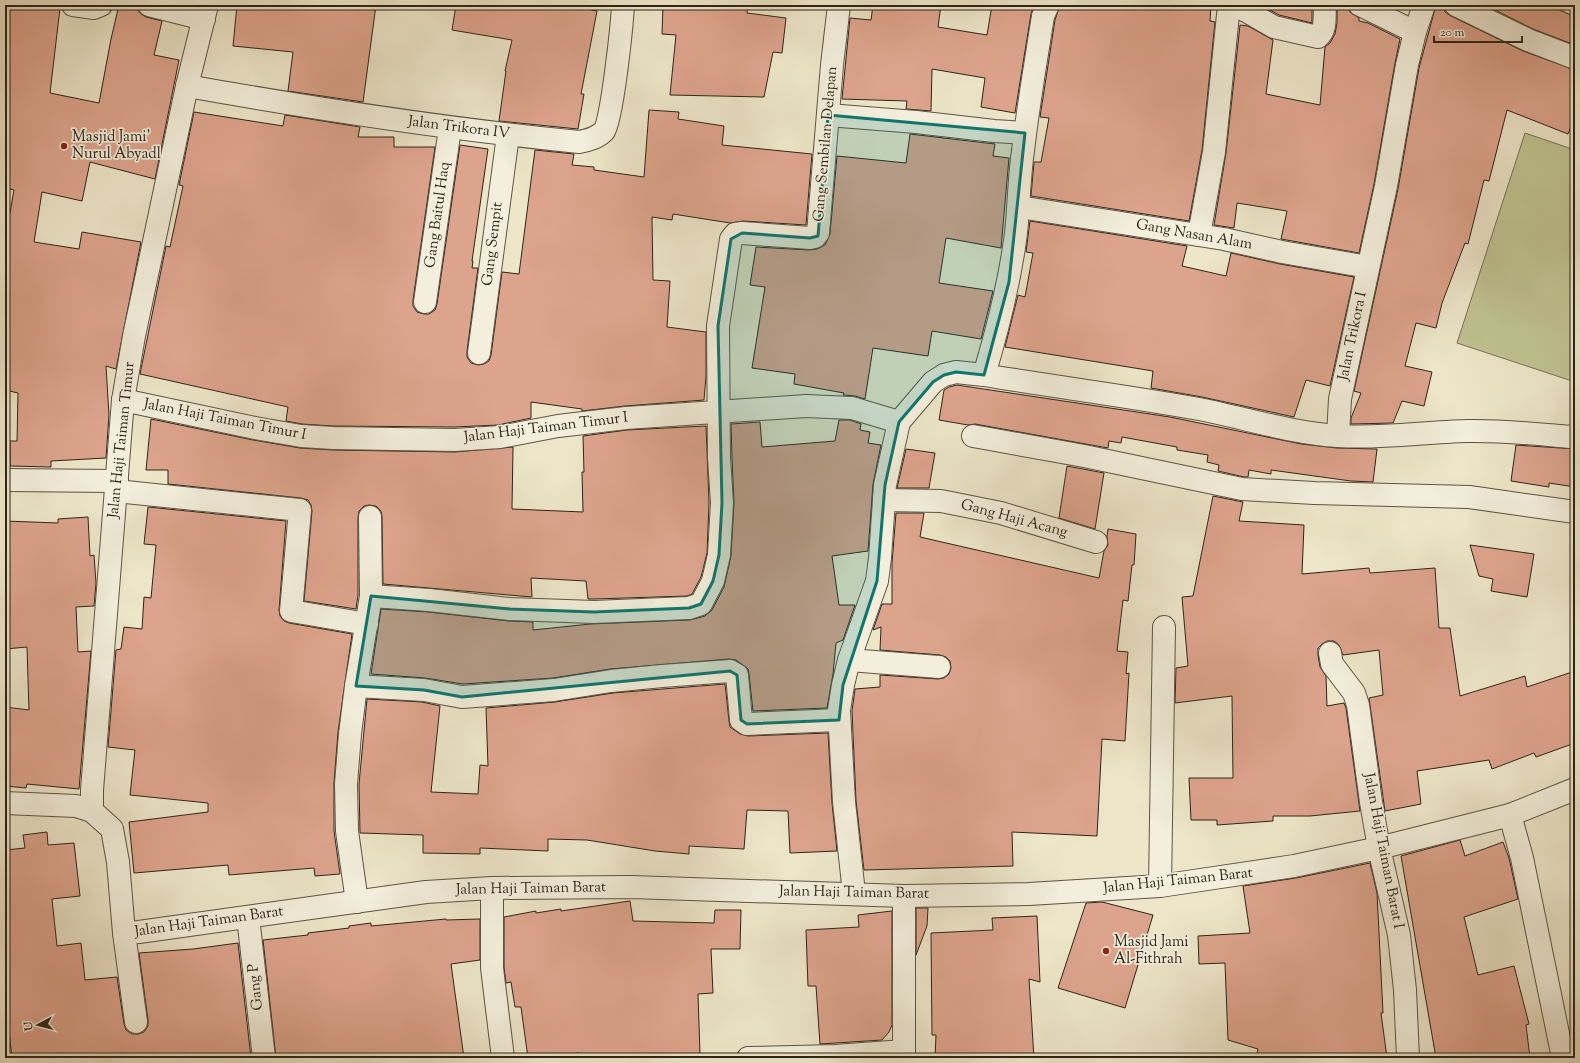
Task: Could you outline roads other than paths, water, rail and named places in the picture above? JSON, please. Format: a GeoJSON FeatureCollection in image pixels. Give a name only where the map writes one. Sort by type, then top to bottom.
{"type":"FeatureCollection","features":[{"type":"Feature","properties":{"kind":"street"},"geometry":{"type":"LineString","coordinates":[[73,5],[94,8],[102,5]]}},
{"type":"Feature","properties":{"kind":"street"},"geometry":{"type":"LineString","coordinates":[[148,5],[206,12]]}},
{"type":"Feature","properties":{"kind":"street","name":"Jalan Trikora IV"},"geometry":{"type":"LineString","coordinates":[[187,86],[450,128],[579,142],[594,139],[605,130],[611,105],[624,5]]}},
{"type":"Feature","properties":{"kind":"street","name":"Gang Sembilan Delapan"},"geometry":{"type":"LineString","coordinates":[[718,412],[718,326],[731,239],[736,234],[742,233],[810,238],[815,237],[818,233],[839,5]]}},
{"type":"Feature","properties":{"kind":"street"},"geometry":{"type":"LineString","coordinates":[[984,375],[999,326],[1009,282],[1019,207],[1020,177],[1025,133],[1043,16],[1048,5]]}},
{"type":"Feature","properties":{"kind":"street"},"geometry":{"type":"LineString","coordinates":[[1199,236],[1214,152],[1229,5]]}},
{"type":"Feature","properties":{"kind":"street"},"geometry":{"type":"LineString","coordinates":[[1234,5],[1274,27],[1318,37],[1324,28],[1325,5]]}},
{"type":"Feature","properties":{"kind":"street"},"geometry":{"type":"LineString","coordinates":[[1360,5],[1415,32]]}},
{"type":"Feature","properties":{"kind":"street","name":"Jalan Trikora I"},"geometry":{"type":"LineString","coordinates":[[1338,436],[1340,399],[1386,186],[1398,115],[1415,32],[1424,5]]}},
{"type":"Feature","properties":{"kind":"street"},"geometry":{"type":"LineString","coordinates":[[1456,5],[1528,40],[1575,58]]}},
{"type":"Feature","properties":{"kind":"street","name":"Jalan Haji Taiman Timur"},"geometry":{"type":"LineString","coordinates":[[92,811],[92,790],[123,400],[134,336],[187,86],[206,12]]}},
{"type":"Feature","properties":{"kind":"street"},"geometry":{"type":"LineString","coordinates":[[828,115],[1025,133]]}},
{"type":"Feature","properties":{"kind":"street","name":"Gang Baitul Haq"},"geometry":{"type":"LineString","coordinates":[[425,302],[450,128]]}},
{"type":"Feature","properties":{"kind":"street","name":"Gang Sempit"},"geometry":{"type":"LineString","coordinates":[[479,353],[508,135]]}},
{"type":"Feature","properties":{"kind":"street","name":"Gang Nasan Alam"},"geometry":{"type":"LineString","coordinates":[[1019,207],[1199,236],[1368,268]]}},
{"type":"Feature","properties":{"kind":"street"},"geometry":{"type":"LineString","coordinates":[[854,893],[844,802],[839,720],[843,685],[849,660],[877,581],[884,500],[890,457],[899,422],[933,382],[944,375],[956,372],[984,375],[1159,402],[1304,432],[1338,436],[1392,436],[1468,431],[1523,433],[1570,437],[1575,435]]}},
{"type":"Feature","properties":{"kind":"street","name":"Jalan Haji Taiman Timur I"},"geometry":{"type":"LineString","coordinates":[[123,400],[204,418],[293,434],[333,438],[455,440],[500,437],[558,426],[626,418],[806,406],[852,408],[899,422]]}},
{"type":"Feature","properties":{"kind":"street"},"geometry":{"type":"LineString","coordinates":[[371,596],[429,600],[510,609],[594,612],[689,608],[701,604],[713,581],[719,555],[722,503],[718,412]]}},
{"type":"Feature","properties":{"kind":"street"},"geometry":{"type":"LineString","coordinates":[[973,436],[1084,456],[1242,489],[1314,493],[1469,497],[1575,512]]}},
{"type":"Feature","properties":{"kind":"street"},"geometry":{"type":"LineString","coordinates":[[5,480],[116,486],[300,510],[291,611],[366,624]]}},
{"type":"Feature","properties":{"kind":"street","name":"Gang Haji Acang"},"geometry":{"type":"LineString","coordinates":[[884,500],[941,501],[994,511],[1096,542]]}},
{"type":"Feature","properties":{"kind":"street"},"geometry":{"type":"LineString","coordinates":[[357,902],[347,831],[346,784],[356,686],[371,596],[370,517]]}},
{"type":"Feature","properties":{"kind":"street"},"geometry":{"type":"LineString","coordinates":[[1160,886],[1164,627]]}},
{"type":"Feature","properties":{"kind":"street","name":"Jalan Haji Taiman Barat I"},"geometry":{"type":"LineString","coordinates":[[1330,653],[1332,664],[1354,693],[1358,705],[1370,802],[1399,935],[1405,990],[1408,1058]]}},
{"type":"Feature","properties":{"kind":"street"},"geometry":{"type":"LineString","coordinates":[[849,660],[940,667]]}},
{"type":"Feature","properties":{"kind":"street"},"geometry":{"type":"LineString","coordinates":[[356,686],[424,690],[462,697],[554,690],[611,681],[730,671],[737,675],[742,720],[747,724],[839,720]]}},
{"type":"Feature","properties":{"kind":"street","name":"Jalan Haji Taiman Barat"},"geometry":{"type":"LineString","coordinates":[[124,933],[426,892],[492,888],[631,888],[854,893],[904,896],[1029,894],[1160,886],[1294,866],[1379,848],[1510,815],[1575,789]]}},
{"type":"Feature","properties":{"kind":"street"},"geometry":{"type":"LineString","coordinates":[[5,803],[76,806],[92,811],[112,829],[118,862],[124,933],[136,1022]]}},
{"type":"Feature","properties":{"kind":"street"},"geometry":{"type":"LineString","coordinates":[[1510,815],[1522,858],[1563,1058]]}},
{"type":"Feature","properties":{"kind":"street"},"geometry":{"type":"LineString","coordinates":[[492,888],[492,968],[503,1058]]}},
{"type":"Feature","properties":{"kind":"street"},"geometry":{"type":"LineString","coordinates":[[748,1058],[904,1055],[904,896]]}},
{"type":"Feature","properties":{"kind":"street","name":"Gang P"},"geometry":{"type":"LineString","coordinates":[[248,917],[264,1058]]}},
{"type":"Feature","properties":{"kind":"place","name":"Masjid Jami' Nurul Abyadl"},"geometry":{"type":"Point","coordinates":[64,146]}},
{"type":"Feature","properties":{"kind":"place","name":"Masjid Jami Al-Fithrah"},"geometry":{"type":"Point","coordinates":[1106,951]}}]}
